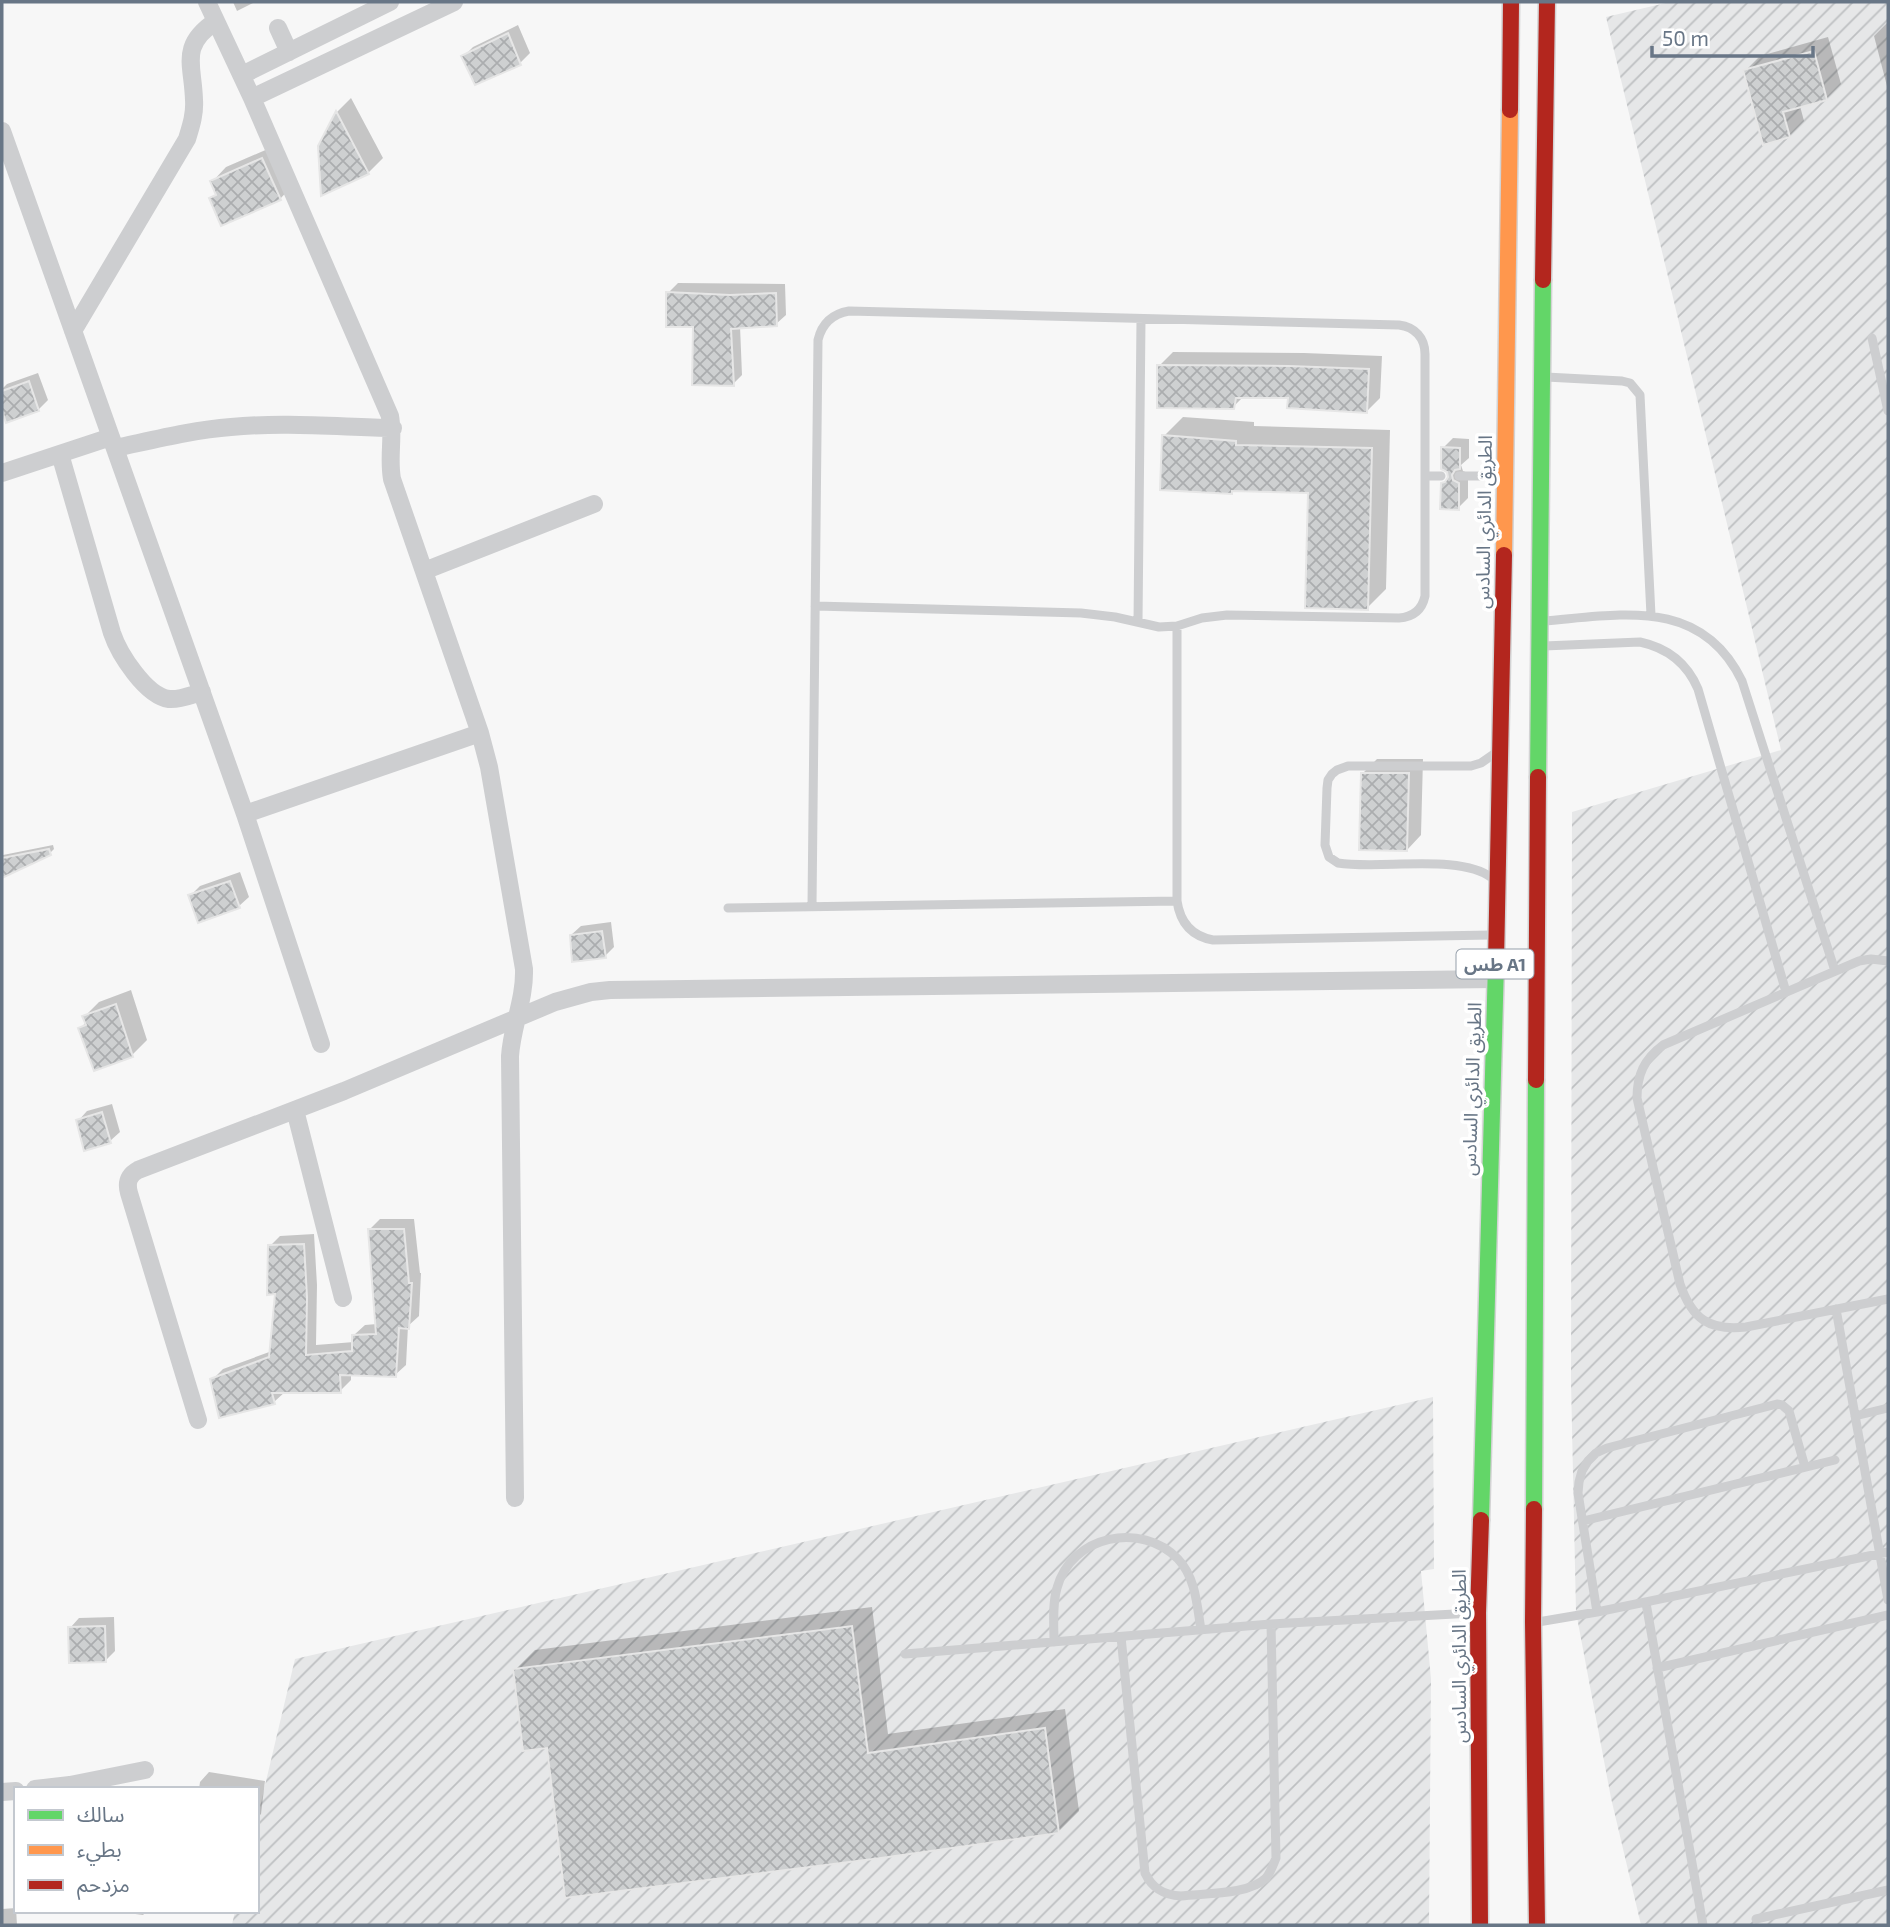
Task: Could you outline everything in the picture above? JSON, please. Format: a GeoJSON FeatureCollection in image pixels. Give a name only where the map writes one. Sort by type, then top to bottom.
{"type":"FeatureCollection","features":[{"type":"Feature","properties":{"kind":"highway","name":"الطريق الدائري السادس"},"geometry":{"type":"LineString","coordinates":[[1480,1925],[1478,1613],[1500,748],[1520,648],[1521,623],[1504,476],[1511,2]]}},
{"type":"Feature","properties":{"kind":"highway","name":"الطريق الدائري السادس"},"geometry":{"type":"LineString","coordinates":[[1538,1921],[1520,648],[1541,377],[1547,2]]}},
{"type":"Feature","properties":{"kind":"street"},"geometry":{"type":"LineString","coordinates":[[207,2],[242,75],[390,416],[393,428],[390,455],[392,479],[480,733],[494,791],[524,969],[523,993],[510,1055],[515,1498]]}},
{"type":"Feature","properties":{"kind":"street"},"geometry":{"type":"LineString","coordinates":[[242,75],[390,2]]}},
{"type":"Feature","properties":{"kind":"street"},"geometry":{"type":"LineString","coordinates":[[252,98],[454,2]]}},
{"type":"Feature","properties":{"kind":"street"},"geometry":{"type":"LineString","coordinates":[[73,331],[187,139],[194,112],[189,63],[191,50],[196,38],[216,21]]}},
{"type":"Feature","properties":{"kind":"street"},"geometry":{"type":"LineString","coordinates":[[278,28],[289,52]]}},
{"type":"Feature","properties":{"kind":"street"},"geometry":{"type":"LineString","coordinates":[[2,131],[245,814],[320,1045]]}},
{"type":"Feature","properties":{"kind":"street"},"geometry":{"type":"LineString","coordinates":[[2,473],[60,454],[113,442],[207,429],[269,425],[393,428]]}},
{"type":"Feature","properties":{"kind":"street"},"geometry":{"type":"LineString","coordinates":[[60,454],[112,633],[124,659],[153,692],[162,697],[172,699],[202,692]]}},
{"type":"Feature","properties":{"kind":"street"},"geometry":{"type":"LineString","coordinates":[[424,571],[594,504]]}},
{"type":"Feature","properties":{"kind":"street"},"geometry":{"type":"LineString","coordinates":[[245,814],[480,733]]}},
{"type":"Feature","properties":{"kind":"street"},"geometry":{"type":"LineString","coordinates":[[198,1420],[129,1193],[130,1177],[138,1170],[295,1110],[571,997],[610,990],[1495,979]]}},
{"type":"Feature","properties":{"kind":"street"},"geometry":{"type":"LineString","coordinates":[[295,1110],[343,1298]]}},
{"type":"Feature","properties":{"kind":"street"},"geometry":{"type":"LineString","coordinates":[[52,1787],[145,1770]]}},
{"type":"Feature","properties":{"kind":"lane"},"geometry":{"type":"LineString","coordinates":[[812,906],[815,606],[818,340],[826,321],[841,312],[849,311],[1399,325],[1413,329],[1423,340],[1425,596],[1421,607],[1412,615],[1399,618],[1227,615],[1159,627],[1081,613],[815,606]]}},
{"type":"Feature","properties":{"kind":"lane"},"geometry":{"type":"LineString","coordinates":[[1138,622],[1141,319]]}},
{"type":"Feature","properties":{"kind":"lane"},"geometry":{"type":"LineString","coordinates":[[1872,338],[1888,411]]}},
{"type":"Feature","properties":{"kind":"lane"},"geometry":{"type":"LineString","coordinates":[[1541,377],[1622,381],[1630,383],[1640,395],[1651,615]]}},
{"type":"Feature","properties":{"kind":"lane"},"geometry":{"type":"LineString","coordinates":[[1425,476],[1441,476]]}},
{"type":"Feature","properties":{"kind":"lane"},"geometry":{"type":"LineString","coordinates":[[1460,476],[1504,476]]}},
{"type":"Feature","properties":{"kind":"lane"},"geometry":{"type":"LineString","coordinates":[[1521,623],[1651,615],[1668,618],[1713,641],[1735,666],[1742,681],[1835,971]]}},
{"type":"Feature","properties":{"kind":"lane"},"geometry":{"type":"LineString","coordinates":[[1178,625],[1177,901],[1183,922],[1190,930],[1204,939],[1213,940],[1497,935]]}},
{"type":"Feature","properties":{"kind":"lane"},"geometry":{"type":"LineString","coordinates":[[1520,648],[1640,642],[1664,650],[1685,666],[1698,690],[1786,992]]}},
{"type":"Feature","properties":{"kind":"lane"},"geometry":{"type":"LineString","coordinates":[[1497,884],[1468,866],[1338,863],[1329,857],[1325,845],[1328,780],[1337,770],[1348,766],[1471,766],[1491,757],[1500,748]]}},
{"type":"Feature","properties":{"kind":"lane"},"geometry":{"type":"LineString","coordinates":[[728,908],[1177,901]]}},
{"type":"Feature","properties":{"kind":"lane"},"geometry":{"type":"LineString","coordinates":[[1888,961],[1859,961],[1663,1045],[1653,1053],[1640,1072],[1637,1085],[1637,1098],[1680,1284],[1686,1301],[1697,1315],[1712,1325],[1729,1329],[1888,1299]]}},
{"type":"Feature","properties":{"kind":"lane"},"geometry":{"type":"LineString","coordinates":[[1836,1309],[1884,1553],[1888,1600]]}},
{"type":"Feature","properties":{"kind":"lane"},"geometry":{"type":"LineString","coordinates":[[1597,1612],[1578,1493],[1582,1471],[1596,1453],[1606,1448],[1772,1404],[1782,1405],[1789,1411],[1805,1467]]}},
{"type":"Feature","properties":{"kind":"lane"},"geometry":{"type":"LineString","coordinates":[[1855,1416],[1888,1408]]}},
{"type":"Feature","properties":{"kind":"lane"},"geometry":{"type":"LineString","coordinates":[[1583,1521],[1835,1460]]}},
{"type":"Feature","properties":{"kind":"lane"},"geometry":{"type":"LineString","coordinates":[[1054,1642],[1054,1604],[1057,1586],[1065,1569],[1077,1555],[1093,1544],[1110,1538],[1129,1536],[1148,1540],[1165,1548],[1179,1560],[1195,1593],[1201,1630]]}},
{"type":"Feature","properties":{"kind":"lane"},"geometry":{"type":"LineString","coordinates":[[1533,1622],[1646,1603],[1884,1553]]}},
{"type":"Feature","properties":{"kind":"lane"},"geometry":{"type":"LineString","coordinates":[[1646,1603],[1703,1925]]}},
{"type":"Feature","properties":{"kind":"lane"},"geometry":{"type":"LineString","coordinates":[[905,1654],[1201,1630],[1478,1613]]}},
{"type":"Feature","properties":{"kind":"lane"},"geometry":{"type":"LineString","coordinates":[[1657,1668],[1888,1615]]}},
{"type":"Feature","properties":{"kind":"lane"},"geometry":{"type":"LineString","coordinates":[[1121,1637],[1145,1872],[1154,1887],[1171,1896],[1181,1896],[1246,1889],[1256,1885],[1265,1878],[1276,1858],[1271,1625]]}},
{"type":"Feature","properties":{"kind":"lane"},"geometry":{"type":"LineString","coordinates":[[1756,1919],[1888,1890]]}},
{"type":"Feature","properties":{"kind":"shaded area"},"geometry":{"type":"Polygon","coordinates":[[[1670,2],[1888,2],[1888,1925],[1641,1925],[1611,1798],[1576,1612],[1571,1382],[1572,812],[1781,750],[1606,17],[1670,2]]]}},
{"type":"Feature","properties":{"kind":"shaded area"},"geometry":{"type":"Polygon","coordinates":[[[1433,1397],[1434,1569],[1421,1571],[1431,1679],[1429,1925],[232,1925],[235,1913],[259,1913],[259,1811],[295,1659],[1433,1397]]]}},
{"type":"Feature","properties":{"kind":"building"},"geometry":{"type":"Polygon","coordinates":[[[508,33],[521,65],[475,85],[461,56],[508,33]]]}},
{"type":"Feature","properties":{"kind":"building"},"geometry":{"type":"Polygon","coordinates":[[[1814,51],[1827,100],[1783,112],[1790,137],[1763,145],[1743,70],[1814,51]]]}},
{"type":"Feature","properties":{"kind":"building"},"geometry":{"type":"Polygon","coordinates":[[[336,111],[369,174],[321,196],[318,146],[336,111]]]}},
{"type":"Feature","properties":{"kind":"building"},"geometry":{"type":"Polygon","coordinates":[[[262,158],[281,200],[221,226],[209,198],[216,195],[210,181],[262,158]]]}},
{"type":"Feature","properties":{"kind":"building"},"geometry":{"type":"Polygon","coordinates":[[[666,292],[730,295],[776,293],[777,326],[731,329],[734,386],[692,385],[693,327],[666,327],[666,292]]]}},
{"type":"Feature","properties":{"kind":"building"},"geometry":{"type":"Polygon","coordinates":[[[1157,365],[1369,369],[1367,413],[1287,408],[1288,398],[1236,398],[1234,409],[1157,408],[1157,365]]]}},
{"type":"Feature","properties":{"kind":"building"},"geometry":{"type":"Polygon","coordinates":[[[29,381],[39,411],[6,423],[2,410],[2,391],[29,381]]]}},
{"type":"Feature","properties":{"kind":"building"},"geometry":{"type":"Polygon","coordinates":[[[1162,435],[1236,441],[1236,445],[1372,448],[1368,610],[1305,608],[1308,493],[1232,491],[1232,494],[1160,490],[1162,435]]]}},
{"type":"Feature","properties":{"kind":"building"},"geometry":{"type":"Polygon","coordinates":[[[1441,447],[1460,448],[1460,469],[1455,470],[1452,475],[1453,480],[1459,483],[1459,510],[1440,509],[1441,483],[1448,477],[1447,472],[1441,469],[1441,447]]]}},
{"type":"Feature","properties":{"kind":"building"},"geometry":{"type":"Polygon","coordinates":[[[1361,773],[1409,773],[1407,851],[1359,850],[1361,773]]]}},
{"type":"Feature","properties":{"kind":"building"},"geometry":{"type":"Polygon","coordinates":[[[49,849],[51,855],[2,878],[2,858],[49,849]]]}},
{"type":"Feature","properties":{"kind":"building"},"geometry":{"type":"Polygon","coordinates":[[[230,881],[240,908],[198,923],[188,895],[230,881]]]}},
{"type":"Feature","properties":{"kind":"building"},"geometry":{"type":"Polygon","coordinates":[[[602,931],[606,958],[572,962],[570,935],[602,931]]]}},
{"type":"Feature","properties":{"kind":"building"},"geometry":{"type":"Polygon","coordinates":[[[116,1004],[133,1057],[94,1071],[78,1028],[86,1025],[82,1016],[116,1004]]]}},
{"type":"Feature","properties":{"kind":"building"},"geometry":{"type":"Polygon","coordinates":[[[102,1112],[111,1143],[84,1151],[76,1120],[102,1112]]]}},
{"type":"Feature","properties":{"kind":"building"},"geometry":{"type":"Polygon","coordinates":[[[368,1229],[404,1229],[409,1283],[412,1283],[409,1329],[399,1328],[396,1377],[340,1375],[341,1393],[272,1393],[275,1404],[219,1418],[210,1379],[269,1357],[275,1294],[267,1295],[268,1245],[304,1244],[306,1355],[352,1351],[352,1335],[376,1334],[368,1229]]]}},
{"type":"Feature","properties":{"kind":"building"},"geometry":{"type":"Polygon","coordinates":[[[105,1626],[106,1662],[69,1663],[68,1627],[105,1626]]]}},
{"type":"Feature","properties":{"kind":"building"},"geometry":{"type":"Polygon","coordinates":[[[852,1626],[868,1753],[1045,1728],[1059,1833],[565,1898],[547,1748],[523,1751],[513,1669],[852,1626]]]}},
{"type":"Feature","properties":{"kind":"traffic: fast"},"geometry":{"type":"LineString","coordinates":[[1538,777],[1543,280]]}},
{"type":"Feature","properties":{"kind":"traffic: fast"},"geometry":{"type":"LineString","coordinates":[[1481,1520],[1496,963]]}},
{"type":"Feature","properties":{"kind":"traffic: fast"},"geometry":{"type":"LineString","coordinates":[[1534,1509],[1536,1080]]}},
{"type":"Feature","properties":{"kind":"traffic: slow"},"geometry":{"type":"LineString","coordinates":[[1504,555],[1510,110]]}},
{"type":"Feature","properties":{"kind":"traffic: jam"},"geometry":{"type":"LineString","coordinates":[[1510,110],[1511,2]]}},
{"type":"Feature","properties":{"kind":"traffic: jam"},"geometry":{"type":"LineString","coordinates":[[1543,280],[1547,2]]}},
{"type":"Feature","properties":{"kind":"traffic: jam"},"geometry":{"type":"LineString","coordinates":[[1496,963],[1504,555]]}},
{"type":"Feature","properties":{"kind":"traffic: jam"},"geometry":{"type":"LineString","coordinates":[[1536,1080],[1538,777]]}},
{"type":"Feature","properties":{"kind":"traffic: jam"},"geometry":{"type":"LineString","coordinates":[[1534,1509],[1537,1925]]}},
{"type":"Feature","properties":{"kind":"traffic: jam"},"geometry":{"type":"LineString","coordinates":[[1480,1925],[1478,1613],[1481,1520]]}}]}
